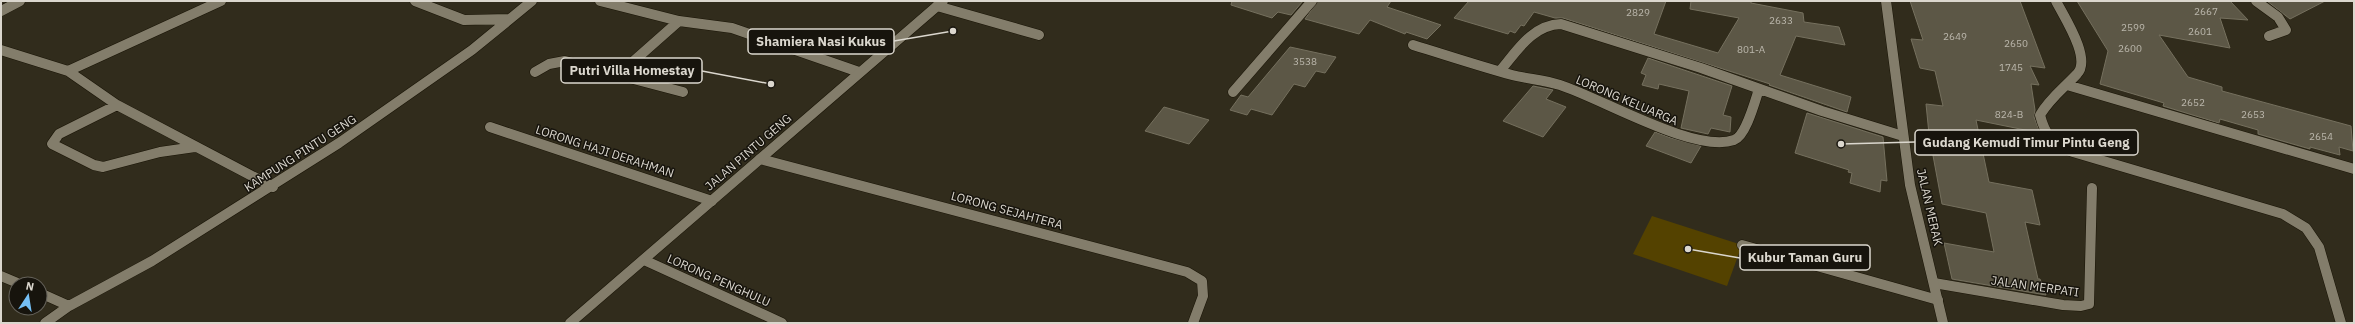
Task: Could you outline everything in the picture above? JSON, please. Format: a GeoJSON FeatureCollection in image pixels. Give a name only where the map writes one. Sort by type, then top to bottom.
{"type":"FeatureCollection","features":[{"type":"Feature","properties":{"kind":"street"},"geometry":{"type":"LineString","coordinates":[[1,11],[20,1]]}},
{"type":"Feature","properties":{"kind":"street"},"geometry":{"type":"LineString","coordinates":[[68,71],[221,1]]}},
{"type":"Feature","properties":{"kind":"street"},"geometry":{"type":"LineString","coordinates":[[415,1],[464,20],[509,19]]}},
{"type":"Feature","properties":{"kind":"street","name":"KAMPUNG PINTU GENG"},"geometry":{"type":"LineString","coordinates":[[45,323],[68,306],[152,261],[339,143],[472,50],[532,1]]}},
{"type":"Feature","properties":{"kind":"street"},"geometry":{"type":"LineString","coordinates":[[600,1],[679,21],[732,28],[859,72]]}},
{"type":"Feature","properties":{"kind":"street"},"geometry":{"type":"LineString","coordinates":[[1233,92],[1312,1]]}},
{"type":"Feature","properties":{"kind":"street","name":"JALAN MERAK"},"geometry":{"type":"LineString","coordinates":[[1886,1],[1910,186],[1943,323]]}},
{"type":"Feature","properties":{"kind":"street"},"geometry":{"type":"LineString","coordinates":[[2056,1],[2079,47],[2082,59],[2078,73],[2067,85],[2049,100],[2040,115],[2043,129],[2049,140],[2064,149],[2082,155],[2283,214],[2306,228],[2319,247],[2341,323]]}},
{"type":"Feature","properties":{"kind":"street"},"geometry":{"type":"LineString","coordinates":[[2256,1],[2277,16],[2284,24],[2286,30],[2269,36]]}},
{"type":"Feature","properties":{"kind":"street"},"geometry":{"type":"LineString","coordinates":[[940,3],[1039,35]]}},
{"type":"Feature","properties":{"kind":"street","name":"JALAN PINTU GENG"},"geometry":{"type":"LineString","coordinates":[[570,323],[940,3]]}},
{"type":"Feature","properties":{"kind":"street"},"geometry":{"type":"LineString","coordinates":[[619,74],[679,21]]}},
{"type":"Feature","properties":{"kind":"street"},"geometry":{"type":"LineString","coordinates":[[1500,71],[1538,30],[1548,23],[1554,23],[1701,68],[1759,89],[1903,136]]}},
{"type":"Feature","properties":{"kind":"street","name":"LORONG KELUARGA"},"geometry":{"type":"LineString","coordinates":[[1414,45],[1500,71],[1561,85],[1594,98],[1655,126],[1680,135],[1718,142],[1735,140],[1742,133],[1759,89]]}},
{"type":"Feature","properties":{"kind":"street"},"geometry":{"type":"LineString","coordinates":[[1,50],[68,71],[117,105],[195,147],[273,186]]}},
{"type":"Feature","properties":{"kind":"street"},"geometry":{"type":"LineString","coordinates":[[535,72],[554,61],[564,61],[619,74],[683,92]]}},
{"type":"Feature","properties":{"kind":"street"},"geometry":{"type":"LineString","coordinates":[[2067,85],[2354,169]]}},
{"type":"Feature","properties":{"kind":"street"},"geometry":{"type":"LineString","coordinates":[[117,105],[66,129],[59,134],[52,144],[94,165],[103,167],[160,152],[195,147]]}},
{"type":"Feature","properties":{"kind":"street","name":"LORONG HAJI DERAHMAN"},"geometry":{"type":"LineString","coordinates":[[490,127],[712,201]]}},
{"type":"Feature","properties":{"kind":"street","name":"LORONG SEJAHTERA"},"geometry":{"type":"LineString","coordinates":[[760,159],[1187,272],[1202,281],[1203,296],[1193,323]]}},
{"type":"Feature","properties":{"kind":"street","name":"JALAN MERPATI"},"geometry":{"type":"LineString","coordinates":[[1934,283],[2063,305],[2081,306],[2089,304],[2092,188]]}},
{"type":"Feature","properties":{"kind":"street"},"geometry":{"type":"LineString","coordinates":[[1742,245],[1938,300]]}},
{"type":"Feature","properties":{"kind":"street","name":"LORONG PENGHULU"},"geometry":{"type":"LineString","coordinates":[[644,260],[782,323]]}},
{"type":"Feature","properties":{"kind":"street"},"geometry":{"type":"LineString","coordinates":[[48,297],[68,306]]}},
{"type":"Feature","properties":{"kind":"shaded area"},"geometry":{"type":"Polygon","coordinates":[[[1652,216],[1742,245],[1727,286],[1633,254],[1652,216]]]}},
{"type":"Feature","properties":{"kind":"building"},"geometry":{"type":"Polygon","coordinates":[[[1232,1],[1303,1],[1291,15],[1278,12],[1272,18],[1231,5],[1232,1]]]}},
{"type":"Feature","properties":{"kind":"building"},"geometry":{"type":"Polygon","coordinates":[[[1318,1],[1391,1],[1387,7],[1441,25],[1427,39],[1406,32],[1405,34],[1370,20],[1359,34],[1305,19],[1318,1]]]}},
{"type":"Feature","properties":{"kind":"building"},"geometry":{"type":"Polygon","coordinates":[[[1469,1],[1666,1],[1654,34],[1718,53],[1739,18],[1690,9],[1691,1],[1751,1],[1751,3],[1803,13],[1804,22],[1839,27],[1845,45],[1796,36],[1780,75],[1851,97],[1847,112],[1769,85],[1770,84],[1563,18],[1555,18],[1534,12],[1524,26],[1521,25],[1515,33],[1510,31],[1508,34],[1454,18],[1469,1]]]}},
{"type":"Feature","properties":{"kind":"building"},"geometry":{"type":"Polygon","coordinates":[[[1910,1],[2020,1],[2045,68],[2030,66],[2039,85],[2031,84],[2035,110],[2034,117],[2040,133],[1976,120],[1989,182],[2032,190],[2040,225],[2025,222],[2038,279],[2040,279],[2046,295],[1952,279],[1944,243],[1994,252],[1986,213],[1942,204],[1929,134],[1926,104],[1943,106],[1935,71],[1920,68],[1911,39],[1923,40],[1910,1]]]}},
{"type":"Feature","properties":{"kind":"building"},"geometry":{"type":"Polygon","coordinates":[[[2077,1],[2230,1],[2248,20],[2220,18],[2230,48],[2159,35],[2188,77],[2222,87],[2222,91],[2351,126],[2353,151],[2339,147],[2340,155],[2310,147],[2310,149],[2258,134],[2258,130],[2220,119],[2219,123],[2163,106],[2164,103],[2100,84],[2108,51],[2077,1]]]}},
{"type":"Feature","properties":{"kind":"building"},"geometry":{"type":"Polygon","coordinates":[[[2267,1],[2325,1],[2290,19],[2267,1]]]}},
{"type":"Feature","properties":{"kind":"building"},"geometry":{"type":"Polygon","coordinates":[[[1290,47],[1336,57],[1325,73],[1316,71],[1305,87],[1294,84],[1272,115],[1251,109],[1247,115],[1230,110],[1241,95],[1248,97],[1290,47]]]}},
{"type":"Feature","properties":{"kind":"building"},"geometry":{"type":"Polygon","coordinates":[[[1648,58],[1732,86],[1723,115],[1731,117],[1730,132],[1711,128],[1708,134],[1681,128],[1689,91],[1659,84],[1658,89],[1642,85],[1646,75],[1641,73],[1648,58]]]}},
{"type":"Feature","properties":{"kind":"building"},"geometry":{"type":"Polygon","coordinates":[[[1533,86],[1553,90],[1546,99],[1566,107],[1543,137],[1503,121],[1533,86]]]}},
{"type":"Feature","properties":{"kind":"building"},"geometry":{"type":"Polygon","coordinates":[[[1164,107],[1209,120],[1189,144],[1145,131],[1164,107]]]}},
{"type":"Feature","properties":{"kind":"building"},"geometry":{"type":"Polygon","coordinates":[[[1807,113],[1883,137],[1887,181],[1881,180],[1880,192],[1850,183],[1852,173],[1848,172],[1849,170],[1795,153],[1807,113]]]}},
{"type":"Feature","properties":{"kind":"building"},"geometry":{"type":"Polygon","coordinates":[[[1655,132],[1701,146],[1691,163],[1646,146],[1655,132]]]}},
{"type":"Feature","properties":{"kind":"place","name":"Shamiera Nasi Kukus"},"geometry":{"type":"Point","coordinates":[953,31]}},
{"type":"Feature","properties":{"kind":"place","name":"Putri Villa Homestay"},"geometry":{"type":"Point","coordinates":[771,84]}},
{"type":"Feature","properties":{"kind":"place","name":"Gudang Kemudi Timur Pintu Geng"},"geometry":{"type":"Point","coordinates":[1841,144]}},
{"type":"Feature","properties":{"kind":"place","name":"Kubur Taman Guru"},"geometry":{"type":"Point","coordinates":[1688,249]}}]}
